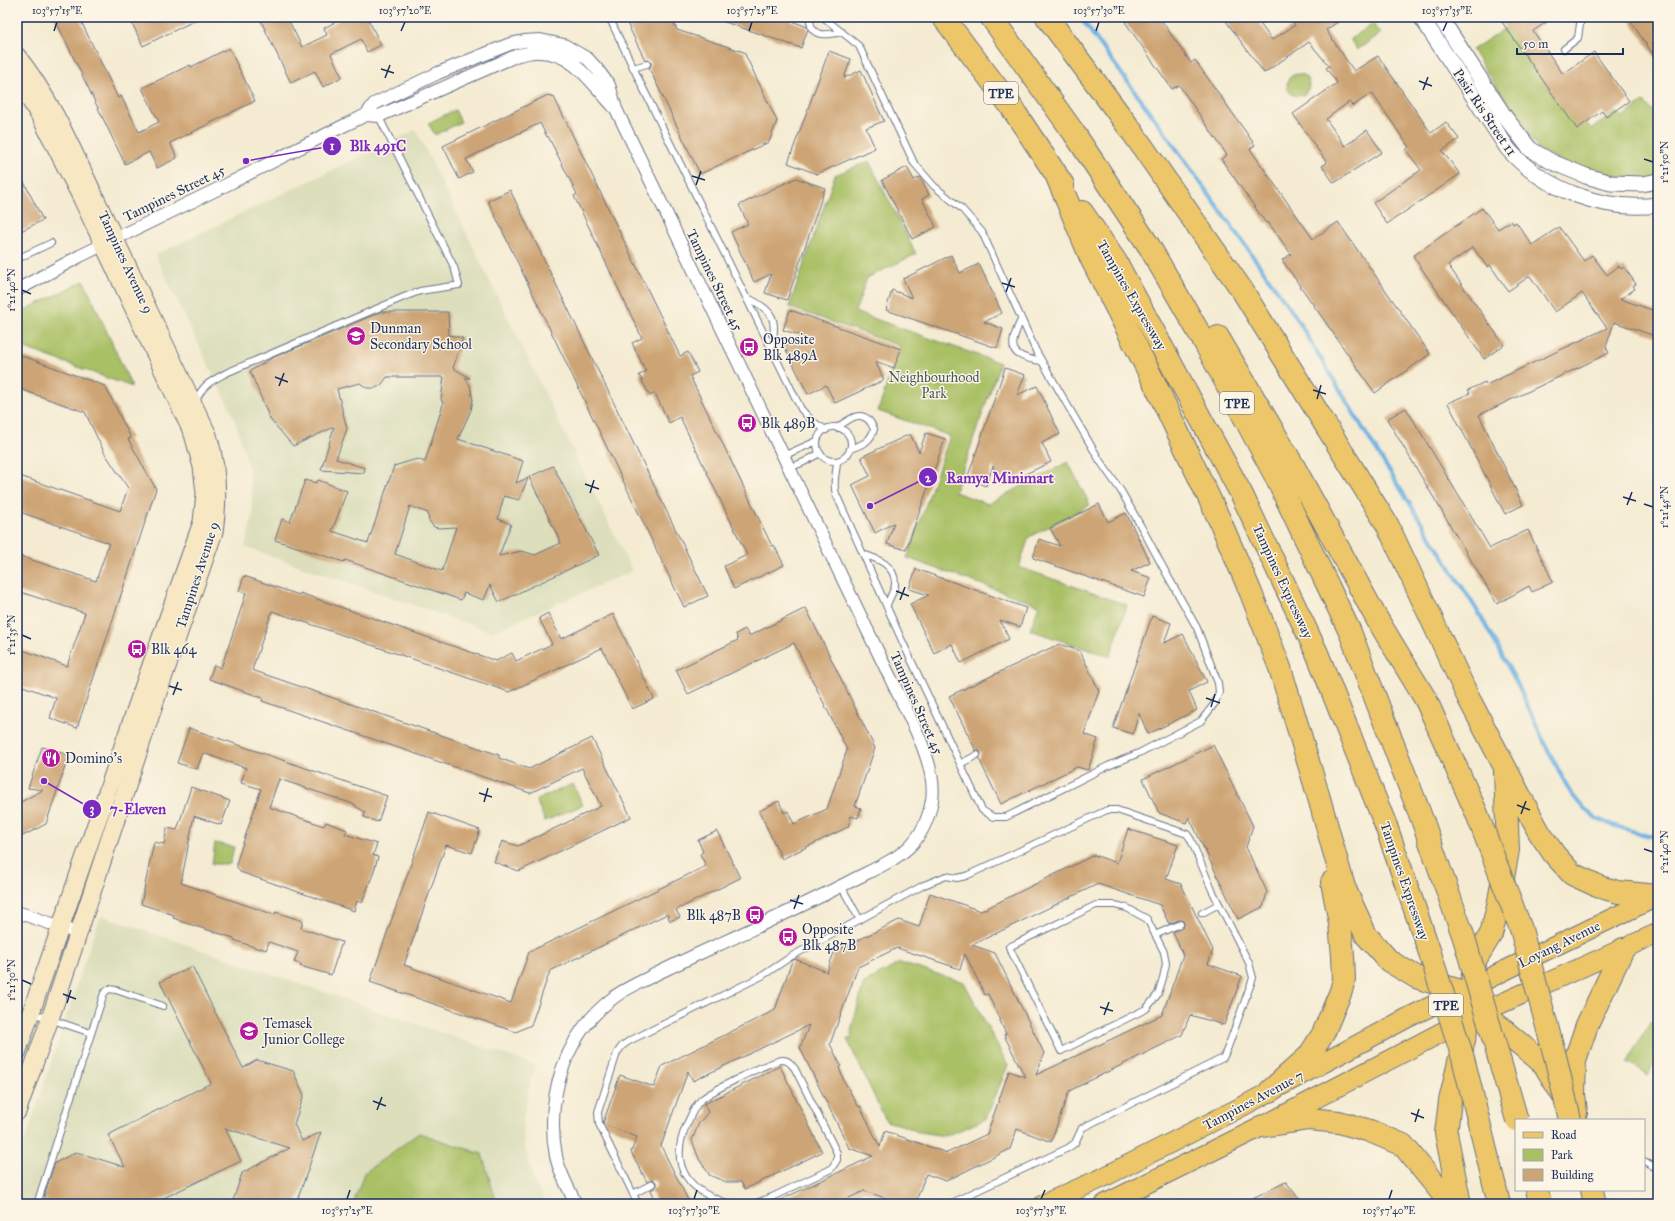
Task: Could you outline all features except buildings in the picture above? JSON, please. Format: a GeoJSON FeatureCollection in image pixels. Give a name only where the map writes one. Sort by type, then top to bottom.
{"type":"FeatureCollection","features":[{"type":"Feature","properties":{"kind":"highway","name":"Tampines Expressway"},"geometry":{"type":"LineString","coordinates":[[944,17],[1010,105],[1116,262],[1242,495],[1317,653],[1386,826],[1430,953],[1463,1058],[1497,1195]]}},
{"type":"Feature","properties":{"kind":"highway","name":"TPE"},"geometry":{"type":"LineString","coordinates":[[991,17],[1074,133],[1149,246],[1205,343],[1280,484],[1350,632],[1423,822],[1464,938],[1517,1119]]}},
{"type":"Feature","properties":{"kind":"highway"},"geometry":{"type":"LineString","coordinates":[[1047,17],[1133,133],[1242,290],[1388,526],[1469,698],[1539,832],[1554,854],[1572,874],[1600,887],[1618,892],[1658,896]]}},
{"type":"Feature","properties":{"kind":"highway"},"geometry":{"type":"LineString","coordinates":[[1055,172],[1091,258],[1153,380],[1220,520],[1252,593],[1280,668],[1344,887],[1366,935],[1389,961],[1416,977],[1466,988]]}},
{"type":"Feature","properties":{"kind":"highway"},"geometry":{"type":"LineString","coordinates":[[1149,246],[1218,337],[1293,464],[1377,619],[1426,700],[1477,814],[1521,930],[1571,1119]]}},
{"type":"Feature","properties":{"kind":"highway"},"geometry":{"type":"LineString","coordinates":[[1505,765],[1508,850],[1498,906],[1491,934],[1474,962],[1466,988],[1476,1016],[1544,1064],[1561,1092],[1571,1119]]}},
{"type":"Feature","properties":{"kind":"highway"},"geometry":{"type":"LineString","coordinates":[[1270,1091],[1309,1056],[1323,1034],[1339,999],[1344,979],[1340,923],[1319,798]]}},
{"type":"Feature","properties":{"kind":"highway"},"geometry":{"type":"LineString","coordinates":[[1576,1119],[1574,1094],[1576,1060],[1587,1025],[1624,949]]}},
{"type":"Feature","properties":{"kind":"highway"},"geometry":{"type":"LineString","coordinates":[[1460,1204],[1446,1133],[1450,1101],[1476,1016]]}},
{"type":"Feature","properties":{"kind":"highway"},"geometry":{"type":"LineString","coordinates":[[1262,1126],[1309,1119],[1339,1122],[1370,1131],[1403,1145],[1442,1193],[1447,1204]]}},
{"type":"Feature","properties":{"kind":"highway"},"geometry":{"type":"LineString","coordinates":[[1537,1191],[1540,1204]]}},
{"type":"Feature","properties":{"kind":"highway"},"geometry":{"type":"LineString","coordinates":[[1584,1191],[1586,1204]]}},
{"type":"Feature","properties":{"kind":"highway"},"geometry":{"type":"LineString","coordinates":[[1592,1191],[1595,1204]]}},
{"type":"Feature","properties":{"kind":"main road","name":"Tampines Avenue 9"},"geometry":{"type":"LineString","coordinates":[[17,56],[41,91],[55,116],[194,434],[200,452],[205,493],[202,522],[17,1053]]}},
{"type":"Feature","properties":{"kind":"main road","name":"Tampines Avenue 9"},"geometry":{"type":"LineString","coordinates":[[17,79],[41,118],[109,242],[194,406],[208,435],[214,456],[217,489],[217,509],[214,532],[159,690],[50,1019],[17,1112]]}},
{"type":"Feature","properties":{"kind":"main road","name":"Loyang Avenue"},"geometry":{"type":"LineString","coordinates":[[1466,988],[1538,955],[1658,896]]}},
{"type":"Feature","properties":{"kind":"main road"},"geometry":{"type":"LineString","coordinates":[[1476,1016],[1658,933]]}},
{"type":"Feature","properties":{"kind":"main road","name":"Tampines Avenue 7"},"geometry":{"type":"LineString","coordinates":[[1044,1204],[1102,1178],[1466,988]]}},
{"type":"Feature","properties":{"kind":"main road","name":"Tampines Avenue 7"},"geometry":{"type":"LineString","coordinates":[[1105,1204],[1262,1126],[1476,1016]]}},
{"type":"Feature","properties":{"kind":"street","name":"Pasir Ris Street 11"},"geometry":{"type":"LineString","coordinates":[[1421,17],[1508,149],[1518,160],[1551,183],[1597,202],[1617,205],[1658,205]]}},
{"type":"Feature","properties":{"kind":"street","name":"Pasir Ris Street 11"},"geometry":{"type":"LineString","coordinates":[[1440,17],[1505,116],[1530,149],[1552,162],[1586,176],[1611,183],[1642,184],[1658,182]]}},
{"type":"Feature","properties":{"kind":"street","name":"Tampines Street 45"},"geometry":{"type":"LineString","coordinates":[[373,104],[438,73],[510,44],[524,41],[540,40],[564,45],[588,59],[597,69],[609,85],[616,109],[788,468],[862,618],[925,752],[932,779],[932,798],[924,829],[914,843],[902,854],[841,886],[628,988],[612,998],[581,1031],[563,1064],[555,1095],[553,1115],[553,1135],[556,1157],[576,1204]]}},
{"type":"Feature","properties":{"kind":"street","name":"Tampines Street 45"},"geometry":{"type":"LineString","coordinates":[[17,290],[109,242],[366,115],[379,116],[518,55],[540,52],[561,56],[582,70],[598,91],[616,109]]}},
{"type":"Feature","properties":{"kind":"street"},"geometry":{"type":"LineString","coordinates":[[366,115],[373,104]]}},
{"type":"Feature","properties":{"kind":"street"},"geometry":{"type":"LineString","coordinates":[[17,912],[78,933]]}},
{"type":"Feature","properties":{"kind":"lane"},"geometry":{"type":"LineString","coordinates":[[609,17],[801,409],[812,421],[826,430]]}},
{"type":"Feature","properties":{"kind":"lane"},"geometry":{"type":"LineString","coordinates":[[810,17],[811,26],[815,32],[821,35],[830,35],[842,32]]}},
{"type":"Feature","properties":{"kind":"lane"},"geometry":{"type":"LineString","coordinates":[[822,17],[859,46],[914,163],[934,186],[962,209],[982,232],[1041,361],[1100,461],[1121,491],[1197,628],[1218,683],[1219,692],[1215,703],[1201,721],[1139,753],[1108,766],[1006,817],[993,817],[982,810],[886,605],[834,488],[837,461]]}},
{"type":"Feature","properties":{"kind":"lane"},"geometry":{"type":"LineString","coordinates":[[1564,49],[1578,38],[1581,17]]}},
{"type":"Feature","properties":{"kind":"lane"},"geometry":{"type":"LineString","coordinates":[[633,68],[647,64]]}},
{"type":"Feature","properties":{"kind":"lane"},"geometry":{"type":"LineString","coordinates":[[194,406],[201,389],[209,382],[226,373],[404,297],[420,291],[459,285],[454,267],[373,104]]}},
{"type":"Feature","properties":{"kind":"lane"},"geometry":{"type":"LineString","coordinates":[[17,259],[51,243]]}},
{"type":"Feature","properties":{"kind":"lane"},"geometry":{"type":"LineString","coordinates":[[746,297],[764,306],[774,322],[775,331],[771,349]]}},
{"type":"Feature","properties":{"kind":"lane"},"geometry":{"type":"LineString","coordinates":[[1021,320],[1015,333],[1013,344],[1015,353],[1027,360],[1041,361]]}},
{"type":"Feature","properties":{"kind":"lane"},"geometry":{"type":"LineString","coordinates":[[837,428],[850,418],[858,415],[867,418],[872,424],[874,430],[870,439],[863,444],[850,449]]}},
{"type":"Feature","properties":{"kind":"lane"},"geometry":{"type":"LineString","coordinates":[[837,428],[842,429],[848,436],[850,440],[850,449],[845,457],[837,461],[830,461],[824,458],[820,453],[817,448],[817,441],[820,434],[826,430],[837,428]]}},
{"type":"Feature","properties":{"kind":"lane"},"geometry":{"type":"LineString","coordinates":[[783,456],[817,441]]}},
{"type":"Feature","properties":{"kind":"lane"},"geometry":{"type":"LineString","coordinates":[[788,468],[804,462],[820,453]]}},
{"type":"Feature","properties":{"kind":"lane"},"geometry":{"type":"LineString","coordinates":[[863,554],[887,564],[891,569],[895,585],[886,605]]}},
{"type":"Feature","properties":{"kind":"lane"},"geometry":{"type":"LineString","coordinates":[[960,764],[977,755]]}},
{"type":"Feature","properties":{"kind":"lane"},"geometry":{"type":"LineString","coordinates":[[638,1204],[599,1124],[598,1112],[617,1053],[622,1046],[629,1041],[762,976],[792,956],[924,885],[946,876],[957,878],[966,876],[1107,810],[1117,810],[1187,834],[1249,963],[1253,978],[1223,1058],[1082,1128],[1074,1143],[1068,1148],[949,1204]]}},
{"type":"Feature","properties":{"kind":"lane"},"geometry":{"type":"LineString","coordinates":[[841,886],[860,920]]}},
{"type":"Feature","properties":{"kind":"lane"},"geometry":{"type":"LineString","coordinates":[[1202,913],[1220,904]]}},
{"type":"Feature","properties":{"kind":"lane"},"geometry":{"type":"LineString","coordinates":[[1096,905],[1115,905],[1127,908],[1147,920],[1155,934],[1164,952],[1166,964],[1158,994],[1146,1009],[1061,1051],[1008,947],[1096,905]]}},
{"type":"Feature","properties":{"kind":"lane"},"geometry":{"type":"LineString","coordinates":[[1155,934],[1180,924]]}},
{"type":"Feature","properties":{"kind":"lane"},"geometry":{"type":"LineString","coordinates":[[37,1204],[104,993],[109,990],[116,990],[163,1006]]}},
{"type":"Feature","properties":{"kind":"lane"},"geometry":{"type":"LineString","coordinates":[[32,1013],[91,1033]]}},
{"type":"Feature","properties":{"kind":"lane"},"geometry":{"type":"LineString","coordinates":[[731,1204],[701,1192],[695,1187],[682,1170],[679,1154],[683,1133],[697,1105],[712,1092],[761,1068],[784,1060],[789,1062],[795,1069],[837,1153],[837,1160],[831,1169],[799,1185],[754,1204]]}},
{"type":"Feature","properties":{"kind":"lane"},"geometry":{"type":"LineString","coordinates":[[1645,1162],[1658,1169]]}},
{"type":"Feature","properties":{"kind":"lane"},"geometry":{"type":"LineString","coordinates":[[633,1194],[652,1184]]}},
{"type":"Feature","properties":{"kind":"shaded area","name":"Dunman Secondary School"},"geometry":{"type":"Polygon","coordinates":[[[416,130],[632,571],[492,632],[245,547],[253,515],[249,468],[234,417],[155,255],[416,130]]]}},
{"type":"Feature","properties":{"kind":"shaded area","name":"Temasek Junior College"},"geometry":{"type":"Polygon","coordinates":[[[103,916],[535,1065],[528,1091],[523,1122],[524,1142],[533,1179],[546,1204],[17,1204],[17,1165],[86,957],[100,918],[103,916]]]}},
{"type":"Feature","properties":{"kind":"green space"},"geometry":{"type":"Polygon","coordinates":[[[1516,21],[1591,129],[1617,112],[1622,117],[1644,102],[1658,117],[1658,181],[1586,174],[1538,149],[1472,50],[1516,21]]]}},
{"type":"Feature","properties":{"kind":"green space"},"geometry":{"type":"Polygon","coordinates":[[[1373,24],[1380,34],[1357,50],[1350,39],[1373,24]]]}},
{"type":"Feature","properties":{"kind":"green space"},"geometry":{"type":"Polygon","coordinates":[[[1298,74],[1306,77],[1309,85],[1306,93],[1298,96],[1290,93],[1287,85],[1290,77],[1298,74]]]}},
{"type":"Feature","properties":{"kind":"green space"},"geometry":{"type":"Polygon","coordinates":[[[455,110],[461,122],[435,135],[428,123],[455,110]]]}},
{"type":"Feature","properties":{"kind":"green space","name":"Neighbourhood Park"},"geometry":{"type":"Polygon","coordinates":[[[869,161],[916,254],[867,278],[855,312],[1000,363],[955,492],[988,504],[1068,462],[1090,505],[1029,537],[1019,567],[1127,605],[1110,657],[1030,630],[1039,605],[907,558],[950,436],[878,411],[900,346],[789,307],[835,175],[869,161]]]}},
{"type":"Feature","properties":{"kind":"green space"},"geometry":{"type":"Polygon","coordinates":[[[84,281],[132,387],[17,345],[17,314],[84,281]]]}},
{"type":"Feature","properties":{"kind":"green space"},"geometry":{"type":"Polygon","coordinates":[[[573,784],[583,805],[545,821],[536,800],[573,784]]]}},
{"type":"Feature","properties":{"kind":"green space"},"geometry":{"type":"Polygon","coordinates":[[[215,843],[234,847],[230,864],[212,864],[215,843]]]}},
{"type":"Feature","properties":{"kind":"green space"},"geometry":{"type":"Polygon","coordinates":[[[900,963],[964,982],[1008,1065],[986,1119],[946,1136],[918,1132],[905,1126],[886,1121],[847,1039],[852,1039],[852,1027],[864,983],[900,963]]]}},
{"type":"Feature","properties":{"kind":"green space"},"geometry":{"type":"Polygon","coordinates":[[[1651,1021],[1658,1024],[1658,1057],[1648,1075],[1627,1063],[1651,1021]]]}},
{"type":"Feature","properties":{"kind":"green space"},"geometry":{"type":"Polygon","coordinates":[[[419,1133],[482,1154],[497,1204],[353,1204],[364,1173],[419,1133]]]}},
{"type":"Feature","properties":{"kind":"waterway"},"geometry":{"type":"LineString","coordinates":[[1080,17],[1163,130],[1294,314],[1376,450],[1480,615],[1517,683],[1545,744],[1570,792],[1584,809],[1596,818],[1612,825],[1649,836],[1658,836]]}},
{"type":"Feature","properties":{"kind":"place","name":"Blk 491C"},"geometry":{"type":"Point","coordinates":[246,161]}},
{"type":"Feature","properties":{"kind":"place","name":"Dunman Secondary School"},"geometry":{"type":"Point","coordinates":[356,336]}},
{"type":"Feature","properties":{"kind":"place","name":"Opposite Blk 489A"},"geometry":{"type":"Point","coordinates":[749,347]}},
{"type":"Feature","properties":{"kind":"place","name":"Blk 489B"},"geometry":{"type":"Point","coordinates":[747,423]}},
{"type":"Feature","properties":{"kind":"place","name":"Ramya Minimart"},"geometry":{"type":"Point","coordinates":[870,506]}},
{"type":"Feature","properties":{"kind":"place","name":"Blk 464"},"geometry":{"type":"Point","coordinates":[137,649]}},
{"type":"Feature","properties":{"kind":"place","name":"Domino's"},"geometry":{"type":"Point","coordinates":[51,758]}},
{"type":"Feature","properties":{"kind":"place","name":"7-Eleven"},"geometry":{"type":"Point","coordinates":[44,781]}},
{"type":"Feature","properties":{"kind":"place","name":"Blk 487B"},"geometry":{"type":"Point","coordinates":[755,915]}},
{"type":"Feature","properties":{"kind":"place","name":"Opposite Blk 487B"},"geometry":{"type":"Point","coordinates":[788,937]}},
{"type":"Feature","properties":{"kind":"place","name":"Temasek Junior College"},"geometry":{"type":"Point","coordinates":[249,1031]}}]}
